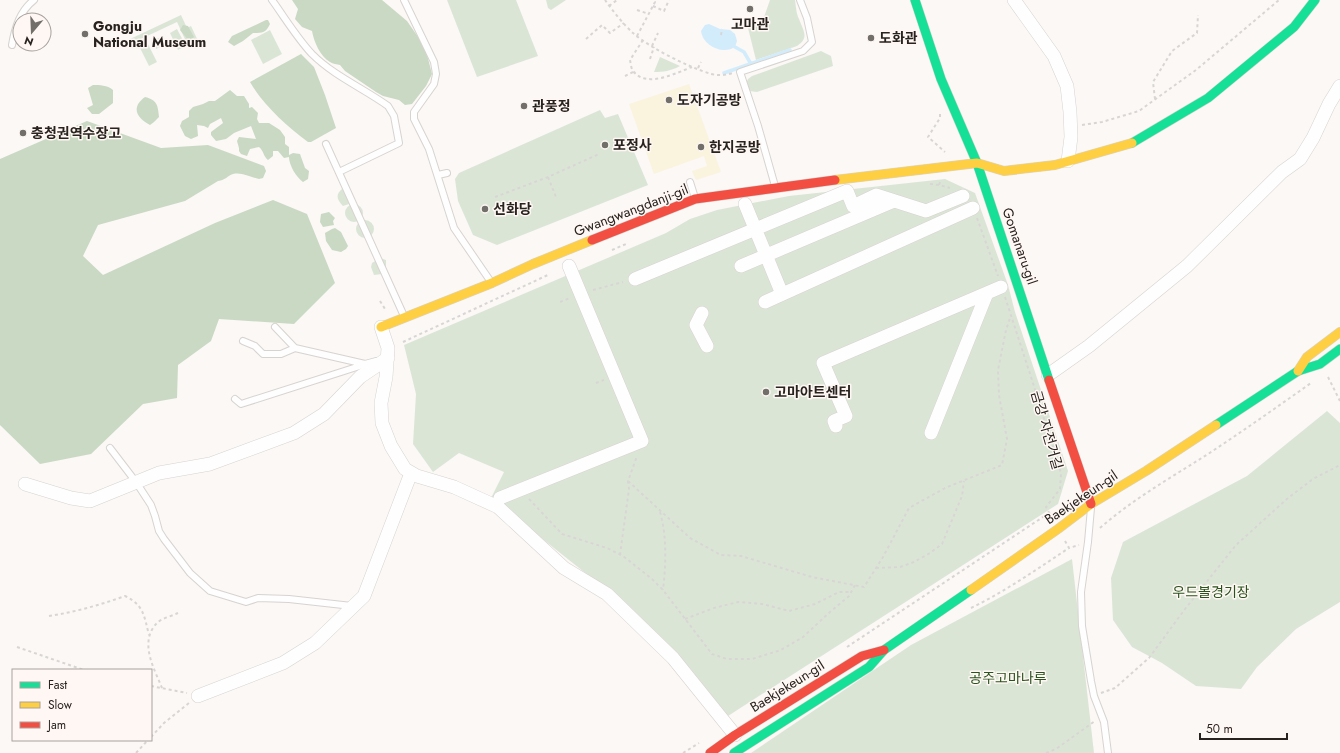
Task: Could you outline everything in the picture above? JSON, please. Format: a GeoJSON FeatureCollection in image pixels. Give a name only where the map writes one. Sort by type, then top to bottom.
{"type":"FeatureCollection","features":[{"type":"Feature","properties":{"kind":"main road","name":"Gomanaru-gil"},"geometry":{"type":"LineString","coordinates":[[915,0],[941,79],[977,163],[1091,504]]}},
{"type":"Feature","properties":{"kind":"main road"},"geometry":{"type":"LineString","coordinates":[[977,163],[1004,171],[1055,165],[1134,143],[1208,98],[1294,27],[1315,0]]}},
{"type":"Feature","properties":{"kind":"main road","name":"Gwangwangdanji-gil"},"geometry":{"type":"LineString","coordinates":[[381,327],[695,199],[776,187],[977,163]]}},
{"type":"Feature","properties":{"kind":"main road","name":"Baekjekeun-gil"},"geometry":{"type":"LineString","coordinates":[[1298,371],[1307,356],[1340,332]]}},
{"type":"Feature","properties":{"kind":"main road","name":"Baekjekeun-gil"},"geometry":{"type":"LineString","coordinates":[[734,753],[869,667],[884,650],[1058,529],[1091,504],[1146,471],[1298,371],[1320,364],[1340,349]]}},
{"type":"Feature","properties":{"kind":"main road","name":"Baekjekeun-gil"},"geometry":{"type":"LineString","coordinates":[[710,753],[862,656],[884,650]]}},
{"type":"Feature","properties":{"kind":"street"},"geometry":{"type":"LineString","coordinates":[[1014,0],[1054,56],[1067,86],[1071,126],[1068,161]]}},
{"type":"Feature","properties":{"kind":"street"},"geometry":{"type":"LineString","coordinates":[[1048,375],[1088,346],[1186,266],[1282,172],[1300,159],[1314,138],[1329,104],[1340,86]]}},
{"type":"Feature","properties":{"kind":"street"},"geometry":{"type":"LineString","coordinates":[[635,279],[847,191],[853,206],[876,195],[926,211],[964,196]]}},
{"type":"Feature","properties":{"kind":"street"},"geometry":{"type":"LineString","coordinates":[[741,266],[894,201]]}},
{"type":"Feature","properties":{"kind":"street"},"geometry":{"type":"LineString","coordinates":[[745,204],[782,294]]}},
{"type":"Feature","properties":{"kind":"street"},"geometry":{"type":"LineString","coordinates":[[765,302],[973,208]]}},
{"type":"Feature","properties":{"kind":"street"},"geometry":{"type":"LineString","coordinates":[[500,498],[642,441],[569,266]]}},
{"type":"Feature","properties":{"kind":"street"},"geometry":{"type":"LineString","coordinates":[[836,426],[834,421],[846,416],[823,363],[1001,287]]}},
{"type":"Feature","properties":{"kind":"street"},"geometry":{"type":"LineString","coordinates":[[931,434],[987,293]]}},
{"type":"Feature","properties":{"kind":"street"},"geometry":{"type":"LineString","coordinates":[[702,313],[696,325],[706,346]]}},
{"type":"Feature","properties":{"kind":"street"},"geometry":{"type":"LineString","coordinates":[[381,327],[388,348],[386,377],[381,403],[382,423],[391,446],[404,469],[417,476],[454,487],[498,507],[564,568],[608,594],[673,658],[735,736]]}},
{"type":"Feature","properties":{"kind":"street"},"geometry":{"type":"LineString","coordinates":[[25,484],[71,498],[90,501],[159,473],[210,464],[294,433],[324,414],[360,377],[388,358]]}},
{"type":"Feature","properties":{"kind":"street"},"geometry":{"type":"LineString","coordinates":[[198,696],[283,663],[315,643],[364,596],[411,472]]}},
{"type":"Feature","properties":{"kind":"lane"},"geometry":{"type":"LineString","coordinates":[[23,12],[34,0]]}},
{"type":"Feature","properties":{"kind":"lane"},"geometry":{"type":"LineString","coordinates":[[272,0],[312,54],[328,67],[388,106],[394,116],[399,143],[339,172]]}},
{"type":"Feature","properties":{"kind":"lane"},"geometry":{"type":"LineString","coordinates":[[404,0],[434,62],[436,74],[434,84],[414,112],[414,119],[429,149],[454,228],[492,283]]}},
{"type":"Feature","properties":{"kind":"lane"},"geometry":{"type":"LineString","coordinates":[[776,187],[740,72],[804,51],[812,42],[807,18],[800,0]]}},
{"type":"Feature","properties":{"kind":"lane"},"geometry":{"type":"LineString","coordinates":[[326,144],[405,318]]}},
{"type":"Feature","properties":{"kind":"lane"},"geometry":{"type":"LineString","coordinates":[[438,175],[447,173]]}},
{"type":"Feature","properties":{"kind":"lane"},"geometry":{"type":"LineString","coordinates":[[690,182],[695,199]]}},
{"type":"Feature","properties":{"kind":"lane"},"geometry":{"type":"LineString","coordinates":[[275,326],[296,348],[364,364]]}},
{"type":"Feature","properties":{"kind":"lane"},"geometry":{"type":"LineString","coordinates":[[244,341],[255,346],[263,354],[281,354],[296,348]]}},
{"type":"Feature","properties":{"kind":"lane"},"geometry":{"type":"LineString","coordinates":[[235,399],[241,404],[364,364],[388,358]]}},
{"type":"Feature","properties":{"kind":"lane"},"geometry":{"type":"LineString","coordinates":[[110,448],[151,504],[159,531],[164,539],[190,573],[210,591],[246,602],[258,598],[289,599],[354,606]]}},
{"type":"Feature","properties":{"kind":"lane"},"geometry":{"type":"LineString","coordinates":[[1091,504],[1088,542],[1080,592],[1082,626],[1094,696],[1104,722],[1108,753]]}},
{"type":"Feature","properties":{"kind":"path"},"geometry":{"type":"LineString","coordinates":[[605,0],[632,33],[686,65],[712,74],[722,75],[740,72]]}},
{"type":"Feature","properties":{"kind":"path"},"geometry":{"type":"LineString","coordinates":[[609,6],[617,0]]}},
{"type":"Feature","properties":{"kind":"path"},"geometry":{"type":"LineString","coordinates":[[637,36],[655,2],[654,0]]}},
{"type":"Feature","properties":{"kind":"path"},"geometry":{"type":"LineString","coordinates":[[653,6],[664,11],[669,0]]}},
{"type":"Feature","properties":{"kind":"path"},"geometry":{"type":"LineString","coordinates":[[1071,126],[1102,122],[1139,111],[1196,70],[1279,0]]}},
{"type":"Feature","properties":{"kind":"path"},"geometry":{"type":"LineString","coordinates":[[638,10],[648,14]]}},
{"type":"Feature","properties":{"kind":"path"},"geometry":{"type":"LineString","coordinates":[[1155,99],[1153,82],[1172,51],[1197,34],[1198,15]]}},
{"type":"Feature","properties":{"kind":"path"},"geometry":{"type":"LineString","coordinates":[[586,39],[602,25],[610,33],[624,23]]}},
{"type":"Feature","properties":{"kind":"path"},"geometry":{"type":"LineString","coordinates":[[722,29],[722,35]]}},
{"type":"Feature","properties":{"kind":"path"},"geometry":{"type":"LineString","coordinates":[[650,59],[658,33]]}},
{"type":"Feature","properties":{"kind":"path"},"geometry":{"type":"LineString","coordinates":[[643,40],[630,60],[633,72],[640,77],[647,79],[662,78],[693,67]]}},
{"type":"Feature","properties":{"kind":"path"},"geometry":{"type":"LineString","coordinates":[[698,68],[701,62]]}},
{"type":"Feature","properties":{"kind":"path"},"geometry":{"type":"LineString","coordinates":[[625,76],[633,72]]}},
{"type":"Feature","properties":{"kind":"path"},"geometry":{"type":"LineString","coordinates":[[938,185],[943,167],[945,151],[928,137],[940,118],[940,112]]}},
{"type":"Feature","properties":{"kind":"path"},"geometry":{"type":"LineString","coordinates":[[495,197],[548,177],[599,154]]}},
{"type":"Feature","properties":{"kind":"path"},"geometry":{"type":"LineString","coordinates":[[548,177],[556,197]]}},
{"type":"Feature","properties":{"kind":"path"},"geometry":{"type":"LineString","coordinates":[[922,184],[938,185],[957,190],[964,196]]}},
{"type":"Feature","properties":{"kind":"path","name":"금강 자전거길"},"geometry":{"type":"LineString","coordinates":[[973,208],[1011,315],[1061,473],[1060,489],[1046,507],[1049,513]]}},
{"type":"Feature","properties":{"kind":"path"},"geometry":{"type":"LineString","coordinates":[[606,252],[627,243]]}},
{"type":"Feature","properties":{"kind":"path"},"geometry":{"type":"LineString","coordinates":[[403,342],[569,266]]}},
{"type":"Feature","properties":{"kind":"path"},"geometry":{"type":"LineString","coordinates":[[580,294],[635,279]]}},
{"type":"Feature","properties":{"kind":"path"},"geometry":{"type":"LineString","coordinates":[[628,481],[690,538],[720,555],[741,556],[812,577],[864,587],[909,508],[945,488],[1002,465],[1007,438],[999,395],[998,370],[1006,330],[1011,315]]}},
{"type":"Feature","properties":{"kind":"path"},"geometry":{"type":"LineString","coordinates":[[1320,364],[1340,401]]}},
{"type":"Feature","properties":{"kind":"path"},"geometry":{"type":"LineString","coordinates":[[1100,528],[1114,516],[1146,494],[1212,452],[1314,382]]}},
{"type":"Feature","properties":{"kind":"path"},"geometry":{"type":"LineString","coordinates":[[620,555],[629,489],[628,481],[642,441]]}},
{"type":"Feature","properties":{"kind":"path"},"geometry":{"type":"LineString","coordinates":[[1094,696],[1115,688],[1149,658],[1236,545],[1288,498],[1313,479],[1340,465]]}},
{"type":"Feature","properties":{"kind":"path"},"geometry":{"type":"LineString","coordinates":[[876,568],[900,567],[914,562],[942,544],[962,496],[964,481]]}},
{"type":"Feature","properties":{"kind":"path"},"geometry":{"type":"LineString","coordinates":[[528,498],[562,534],[607,548],[620,555],[652,579],[663,590],[712,654],[727,659],[752,659],[781,650],[803,637],[849,596],[855,585]]}},
{"type":"Feature","properties":{"kind":"path"},"geometry":{"type":"LineString","coordinates":[[660,510],[664,524],[665,573],[663,590]]}},
{"type":"Feature","properties":{"kind":"path"},"geometry":{"type":"LineString","coordinates":[[844,648],[1049,513],[1069,548],[1088,542]]}},
{"type":"Feature","properties":{"kind":"path"},"geometry":{"type":"LineString","coordinates":[[685,619],[714,608],[738,602],[762,604],[789,611],[815,604],[826,597],[839,592],[851,592]]}},
{"type":"Feature","properties":{"kind":"path"},"geometry":{"type":"LineString","coordinates":[[49,616],[71,613],[125,596],[135,601],[143,613],[149,635],[149,656],[162,688]]}},
{"type":"Feature","properties":{"kind":"path"},"geometry":{"type":"LineString","coordinates":[[149,635],[158,622],[178,613]]}},
{"type":"Feature","properties":{"kind":"path"},"geometry":{"type":"LineString","coordinates":[[17,647],[81,669]]}},
{"type":"Feature","properties":{"kind":"path"},"geometry":{"type":"LineString","coordinates":[[152,686],[198,696]]}},
{"type":"Feature","properties":{"kind":"path"},"geometry":{"type":"LineString","coordinates":[[152,736],[164,723],[198,696]]}},
{"type":"Feature","properties":{"kind":"path"},"geometry":{"type":"LineString","coordinates":[[1046,753],[1056,748],[1102,716]]}},
{"type":"Feature","properties":{"kind":"path"},"geometry":{"type":"LineString","coordinates":[[136,753],[147,741]]}},
{"type":"Feature","properties":{"kind":"path"},"geometry":{"type":"LineString","coordinates":[[683,753],[702,741]]}},
{"type":"Feature","properties":{"kind":"green space"},"geometry":{"type":"Polygon","coordinates":[[[292,0],[382,0],[407,21],[425,47],[432,74],[426,86],[412,104],[405,105],[399,100],[383,96],[376,92],[345,71],[340,65],[331,63],[323,56],[314,40],[312,31],[302,27],[295,19],[298,9],[292,0]]]}},
{"type":"Feature","properties":{"kind":"green space"},"geometry":{"type":"Polygon","coordinates":[[[447,0],[516,0],[538,56],[477,77],[447,0]]]}},
{"type":"Feature","properties":{"kind":"green space"},"geometry":{"type":"Polygon","coordinates":[[[546,0],[566,0],[551,10],[548,8],[546,0]]]}},
{"type":"Feature","properties":{"kind":"green space"},"geometry":{"type":"Polygon","coordinates":[[[770,0],[795,0],[797,14],[804,30],[804,37],[801,43],[797,46],[756,60],[747,24],[763,20],[770,0]]]}},
{"type":"Feature","properties":{"kind":"green space"},"geometry":{"type":"Polygon","coordinates":[[[181,15],[187,28],[191,26],[199,43],[189,48],[177,22],[130,44],[128,40],[181,15]]]}},
{"type":"Feature","properties":{"kind":"green space"},"geometry":{"type":"Polygon","coordinates":[[[268,20],[270,24],[265,31],[261,33],[253,33],[234,46],[228,42],[232,36],[268,20]]]}},
{"type":"Feature","properties":{"kind":"green space"},"geometry":{"type":"Polygon","coordinates":[[[183,25],[188,26],[194,37],[189,41],[180,30],[183,25]]]}},
{"type":"Feature","properties":{"kind":"green space"},"geometry":{"type":"Polygon","coordinates":[[[177,29],[186,46],[178,50],[170,33],[177,29]]]}},
{"type":"Feature","properties":{"kind":"green space"},"geometry":{"type":"Polygon","coordinates":[[[270,30],[282,54],[263,64],[251,40],[270,30]]]}},
{"type":"Feature","properties":{"kind":"green space"},"geometry":{"type":"Polygon","coordinates":[[[163,36],[167,44],[156,49],[152,41],[163,36]]]}},
{"type":"Feature","properties":{"kind":"green space"},"geometry":{"type":"Polygon","coordinates":[[[148,44],[157,62],[149,66],[140,48],[148,44]]]}},
{"type":"Feature","properties":{"kind":"green space"},"geometry":{"type":"Polygon","coordinates":[[[821,51],[831,56],[833,66],[757,92],[749,91],[746,83],[752,76],[821,51]]]}},
{"type":"Feature","properties":{"kind":"green space"},"geometry":{"type":"Polygon","coordinates":[[[301,54],[314,67],[336,128],[311,142],[308,142],[276,115],[250,82],[301,54]]]}},
{"type":"Feature","properties":{"kind":"green space"},"geometry":{"type":"Polygon","coordinates":[[[660,57],[680,66],[667,71],[654,72],[660,57]]]}},
{"type":"Feature","properties":{"kind":"green space"},"geometry":{"type":"Polygon","coordinates":[[[93,85],[106,86],[113,90],[113,103],[99,114],[92,114],[87,108],[93,105],[88,88],[93,85]]]}},
{"type":"Feature","properties":{"kind":"green space"},"geometry":{"type":"Polygon","coordinates":[[[230,90],[237,96],[244,96],[249,104],[249,108],[252,107],[258,113],[257,119],[259,123],[269,123],[280,130],[285,137],[285,144],[289,147],[289,155],[293,153],[300,154],[305,168],[309,171],[308,179],[303,182],[300,180],[295,174],[289,157],[284,158],[278,151],[273,151],[273,156],[268,160],[259,147],[250,149],[247,156],[241,154],[237,141],[239,137],[256,139],[251,126],[234,133],[226,139],[216,141],[211,135],[211,132],[223,123],[221,118],[210,124],[208,128],[197,125],[198,136],[191,139],[185,136],[180,126],[182,121],[189,117],[189,111],[193,107],[209,101],[215,101],[230,90]]]}},
{"type":"Feature","properties":{"kind":"green space"},"geometry":{"type":"Polygon","coordinates":[[[145,97],[154,101],[158,109],[159,117],[150,125],[141,119],[137,112],[138,105],[145,97]]]}},
{"type":"Feature","properties":{"kind":"green space"},"geometry":{"type":"Polygon","coordinates":[[[600,110],[605,118],[618,114],[648,185],[497,245],[473,235],[458,201],[455,179],[459,173],[600,110]]]}},
{"type":"Feature","properties":{"kind":"green space"},"geometry":{"type":"Polygon","coordinates":[[[87,121],[161,148],[208,145],[264,166],[266,171],[263,178],[259,179],[243,174],[233,174],[223,180],[218,181],[185,201],[98,225],[83,256],[103,275],[215,223],[273,200],[307,214],[335,283],[294,324],[219,319],[211,341],[178,365],[177,398],[143,404],[91,454],[40,464],[0,425],[0,159],[87,121]]]}},
{"type":"Feature","properties":{"kind":"green space"},"geometry":{"type":"Polygon","coordinates":[[[945,179],[975,193],[1008,285],[1015,312],[1068,471],[1058,504],[728,716],[689,667],[613,595],[491,498],[504,472],[459,453],[433,472],[413,444],[416,394],[404,345],[666,233],[690,219],[717,210],[789,196],[945,179]]]}},
{"type":"Feature","properties":{"kind":"green space"},"geometry":{"type":"Polygon","coordinates":[[[344,189],[352,199],[349,204],[343,206],[339,202],[338,198],[338,193],[344,189]]]}},
{"type":"Feature","properties":{"kind":"green space"},"geometry":{"type":"Polygon","coordinates":[[[354,204],[360,207],[363,213],[360,219],[354,222],[348,219],[345,213],[348,207],[354,204]]]}},
{"type":"Feature","properties":{"kind":"green space"},"geometry":{"type":"Polygon","coordinates":[[[329,212],[335,218],[333,221],[334,225],[323,227],[320,222],[321,214],[329,212]]]}},
{"type":"Feature","properties":{"kind":"green space"},"geometry":{"type":"Polygon","coordinates":[[[365,220],[371,223],[374,229],[371,235],[365,238],[359,235],[356,229],[359,223],[365,220]]]}},
{"type":"Feature","properties":{"kind":"green space"},"geometry":{"type":"Polygon","coordinates":[[[335,228],[341,232],[348,246],[341,252],[332,250],[326,241],[325,233],[335,228]]]}},
{"type":"Feature","properties":{"kind":"green space"},"geometry":{"type":"Polygon","coordinates":[[[380,258],[386,260],[386,267],[382,274],[374,275],[371,267],[372,263],[380,258]]]}},
{"type":"Feature","properties":{"kind":"green space","name":"우드볼경기장"},"geometry":{"type":"Polygon","coordinates":[[[1327,411],[1340,423],[1340,602],[1296,629],[1257,667],[1241,689],[1196,686],[1162,663],[1132,647],[1113,620],[1111,578],[1123,542],[1247,476],[1327,411]]]}},
{"type":"Feature","properties":{"kind":"green space","name":"공주고마나루"},"geometry":{"type":"Polygon","coordinates":[[[1072,559],[1094,753],[751,753],[911,645],[1072,559]]]}},
{"type":"Feature","properties":{"kind":"sand"},"geometry":{"type":"Polygon","coordinates":[[[689,84],[721,172],[696,180],[692,171],[707,166],[704,156],[654,174],[629,104],[689,84]]]}},
{"type":"Feature","properties":{"kind":"water"},"geometry":{"type":"Polygon","coordinates":[[[709,24],[720,29],[730,30],[735,34],[737,41],[735,47],[725,50],[714,48],[709,45],[705,41],[701,31],[705,25],[709,24]]]}},
{"type":"Feature","properties":{"kind":"waterway"},"geometry":{"type":"LineString","coordinates":[[735,47],[744,52],[751,64]]}},
{"type":"Feature","properties":{"kind":"waterway"},"geometry":{"type":"LineString","coordinates":[[724,73],[790,50]]}},
{"type":"Feature","properties":{"kind":"traffic: fast"},"geometry":{"type":"LineString","coordinates":[[915,0],[941,79],[977,163],[1049,380]]}},
{"type":"Feature","properties":{"kind":"traffic: fast"},"geometry":{"type":"LineString","coordinates":[[1132,143],[1208,98],[1294,27],[1315,0]]}},
{"type":"Feature","properties":{"kind":"traffic: fast"},"geometry":{"type":"LineString","coordinates":[[1216,425],[1298,371],[1320,364],[1340,349]]}},
{"type":"Feature","properties":{"kind":"traffic: fast"},"geometry":{"type":"LineString","coordinates":[[734,753],[869,667],[884,650],[971,590]]}},
{"type":"Feature","properties":{"kind":"traffic: slow"},"geometry":{"type":"LineString","coordinates":[[835,180],[977,163],[1004,171],[1055,165],[1132,143]]}},
{"type":"Feature","properties":{"kind":"traffic: slow"},"geometry":{"type":"LineString","coordinates":[[381,327],[492,283],[533,264],[592,240]]}},
{"type":"Feature","properties":{"kind":"traffic: slow"},"geometry":{"type":"LineString","coordinates":[[1298,371],[1307,357],[1340,332]]}},
{"type":"Feature","properties":{"kind":"traffic: slow"},"geometry":{"type":"LineString","coordinates":[[971,590],[1091,504],[1146,471],[1216,425]]}},
{"type":"Feature","properties":{"kind":"traffic: jam"},"geometry":{"type":"LineString","coordinates":[[592,240],[695,199],[835,180]]}},
{"type":"Feature","properties":{"kind":"traffic: jam"},"geometry":{"type":"LineString","coordinates":[[1049,380],[1091,504]]}},
{"type":"Feature","properties":{"kind":"traffic: jam"},"geometry":{"type":"LineString","coordinates":[[710,753],[735,735],[862,656],[884,650]]}},
{"type":"Feature","properties":{"kind":"place","name":"고마관"},"geometry":{"type":"Point","coordinates":[750,9]}},
{"type":"Feature","properties":{"kind":"place","name":"Gongju National Museum"},"geometry":{"type":"Point","coordinates":[85,34]}},
{"type":"Feature","properties":{"kind":"place","name":"도화관"},"geometry":{"type":"Point","coordinates":[871,38]}},
{"type":"Feature","properties":{"kind":"place","name":"도자기공방"},"geometry":{"type":"Point","coordinates":[669,100]}},
{"type":"Feature","properties":{"kind":"place","name":"관풍정"},"geometry":{"type":"Point","coordinates":[524,106]}},
{"type":"Feature","properties":{"kind":"place","name":"충청권역수장고"},"geometry":{"type":"Point","coordinates":[23,133]}},
{"type":"Feature","properties":{"kind":"place","name":"포정사"},"geometry":{"type":"Point","coordinates":[605,145]}},
{"type":"Feature","properties":{"kind":"place","name":"한지공방"},"geometry":{"type":"Point","coordinates":[701,147]}},
{"type":"Feature","properties":{"kind":"place","name":"선화당"},"geometry":{"type":"Point","coordinates":[485,209]}},
{"type":"Feature","properties":{"kind":"place","name":"고마아트센터"},"geometry":{"type":"Point","coordinates":[766,392]}}]}
